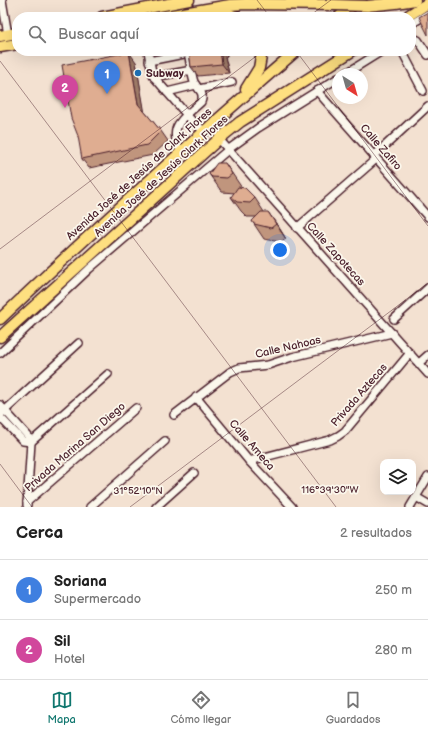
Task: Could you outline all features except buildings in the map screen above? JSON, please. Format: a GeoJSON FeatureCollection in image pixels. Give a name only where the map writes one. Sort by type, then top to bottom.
{"type":"FeatureCollection","features":[{"type":"Feature","properties":{"kind":"highway"},"geometry":{"type":"LineString","coordinates":[[128,12],[189,0]]}},
{"type":"Feature","properties":{"kind":"highway"},"geometry":{"type":"LineString","coordinates":[[188,12],[211,7],[246,4],[334,5],[396,3],[415,0]]}},
{"type":"Feature","properties":{"kind":"highway"},"geometry":{"type":"LineString","coordinates":[[348,12],[364,3]]}},
{"type":"Feature","properties":{"kind":"highway"},"geometry":{"type":"LineString","coordinates":[[414,12],[428,3]]}},
{"type":"Feature","properties":{"kind":"highway"},"geometry":{"type":"LineString","coordinates":[[193,11],[210,12]]}},
{"type":"Feature","properties":{"kind":"highway"},"geometry":{"type":"LineString","coordinates":[[0,47],[12,45]]}},
{"type":"Feature","properties":{"kind":"highway"},"geometry":{"type":"LineString","coordinates":[[235,104],[257,72],[261,63],[262,56]]}},
{"type":"Feature","properties":{"kind":"highway","name":"Avenida José de Jesús de Clark Flores"},"geometry":{"type":"LineString","coordinates":[[0,319],[180,152],[290,56]]}},
{"type":"Feature","properties":{"kind":"highway","name":"Avenida José de Jesús Clark Flores"},"geometry":{"type":"LineString","coordinates":[[0,337],[219,139],[240,122],[344,56]]}},
{"type":"Feature","properties":{"kind":"highway"},"geometry":{"type":"LineString","coordinates":[[188,167],[206,141],[207,136],[201,133]]}},
{"type":"Feature","properties":{"kind":"street"},"geometry":{"type":"LineString","coordinates":[[2,0],[8,35]]}},
{"type":"Feature","properties":{"kind":"street"},"geometry":{"type":"LineString","coordinates":[[416,21],[428,14]]}},
{"type":"Feature","properties":{"kind":"street"},"geometry":{"type":"LineString","coordinates":[[416,39],[428,55]]}},
{"type":"Feature","properties":{"kind":"street"},"geometry":{"type":"LineString","coordinates":[[149,56],[154,77],[201,133]]}},
{"type":"Feature","properties":{"kind":"street"},"geometry":{"type":"LineString","coordinates":[[150,61],[172,56]]}},
{"type":"Feature","properties":{"kind":"street"},"geometry":{"type":"LineString","coordinates":[[180,152],[177,146],[175,130],[177,124],[201,102],[202,94],[197,87],[190,56]]}},
{"type":"Feature","properties":{"kind":"street"},"geometry":{"type":"LineString","coordinates":[[355,68],[374,56]]}},
{"type":"Feature","properties":{"kind":"street"},"geometry":{"type":"LineString","coordinates":[[405,56],[423,91]]}},
{"type":"Feature","properties":{"kind":"street"},"geometry":{"type":"LineString","coordinates":[[154,77],[192,70]]}},
{"type":"Feature","properties":{"kind":"street"},"geometry":{"type":"LineString","coordinates":[[168,92],[232,82]]}},
{"type":"Feature","properties":{"kind":"street"},"geometry":{"type":"LineString","coordinates":[[0,353],[89,269],[228,149],[258,128],[332,82]]}},
{"type":"Feature","properties":{"kind":"street","name":"Calle Zafiro"},"geometry":{"type":"LineString","coordinates":[[317,91],[428,217]]}},
{"type":"Feature","properties":{"kind":"street"},"geometry":{"type":"LineString","coordinates":[[297,228],[375,158],[428,106]]}},
{"type":"Feature","properties":{"kind":"street","name":"Calle Zapotecas"},"geometry":{"type":"LineString","coordinates":[[219,139],[297,228],[427,370]]}},
{"type":"Feature","properties":{"kind":"street"},"geometry":{"type":"LineString","coordinates":[[394,319],[428,288]]}},
{"type":"Feature","properties":{"kind":"street"},"geometry":{"type":"LineString","coordinates":[[25,330],[33,308]]}},
{"type":"Feature","properties":{"kind":"street","name":"Calle Nahoas"},"geometry":{"type":"LineString","coordinates":[[174,415],[230,372],[239,368],[268,365],[392,333]]}},
{"type":"Feature","properties":{"kind":"street"},"geometry":{"type":"LineString","coordinates":[[27,505],[31,442],[28,436],[1,412],[79,344]]}},
{"type":"Feature","properties":{"kind":"street","name":"Privada Aztecas"},"geometry":{"type":"LineString","coordinates":[[249,461],[330,440],[338,436],[345,431],[410,353]]}},
{"type":"Feature","properties":{"kind":"street"},"geometry":{"type":"LineString","coordinates":[[419,363],[428,355]]}},
{"type":"Feature","properties":{"kind":"street"},"geometry":{"type":"LineString","coordinates":[[31,442],[108,374]]}},
{"type":"Feature","properties":{"kind":"street","name":"Calle Ameca"},"geometry":{"type":"LineString","coordinates":[[196,397],[249,461],[292,507]]}},
{"type":"Feature","properties":{"kind":"street","name":"Privada Marina San Diego"},"geometry":{"type":"LineString","coordinates":[[27,505],[136,408]]}},
{"type":"Feature","properties":{"kind":"street"},"geometry":{"type":"LineString","coordinates":[[90,507],[165,441]]}},
{"type":"Feature","properties":{"kind":"street"},"geometry":{"type":"LineString","coordinates":[[156,507],[194,472]]}},
{"type":"Feature","properties":{"kind":"street"},"geometry":{"type":"LineString","coordinates":[[410,507],[428,476]]}},
{"type":"Feature","properties":{"kind":"street"},"geometry":{"type":"LineString","coordinates":[[416,497],[428,504]]}},
{"type":"Feature","properties":{"kind":"place","name":"Subway"},"geometry":{"type":"Point","coordinates":[138,73]}},
{"type":"Feature","properties":{"kind":"place","name":"Soriana"},"geometry":{"type":"Point","coordinates":[107,94]}},
{"type":"Feature","properties":{"kind":"place","name":"Sil"},"geometry":{"type":"Point","coordinates":[65,108]}}]}
